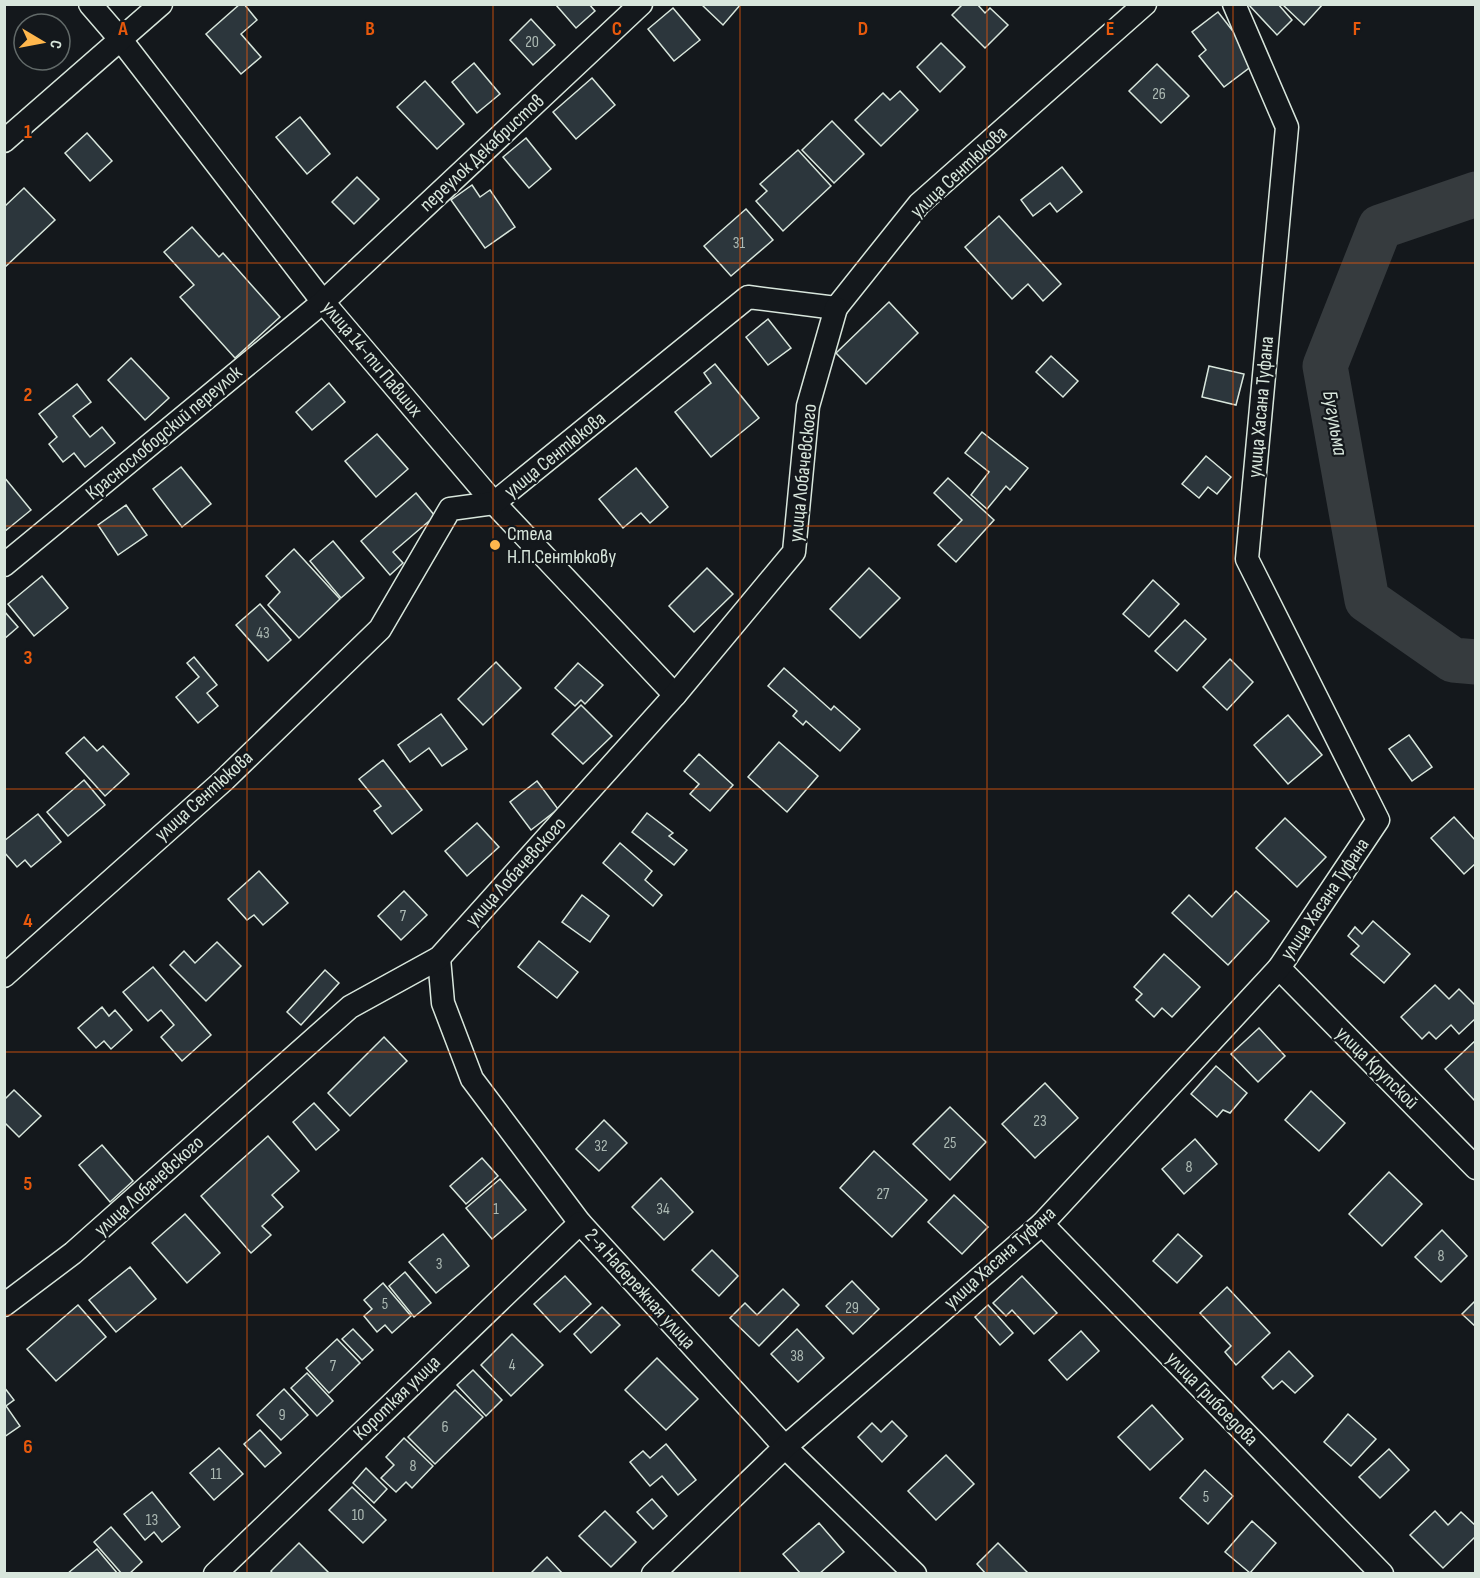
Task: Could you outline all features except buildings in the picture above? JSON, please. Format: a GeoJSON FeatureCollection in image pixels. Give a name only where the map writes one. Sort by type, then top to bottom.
{"type":"FeatureCollection","features":[{"type":"Feature","properties":{"kind":"street","name":"улица 14-ти Павших"},"geometry":{"type":"LineString","coordinates":[[90,4],[121,40],[323,302],[494,503],[675,695]]}},
{"type":"Feature","properties":{"kind":"street"},"geometry":{"type":"LineString","coordinates":[[4,141],[161,4]]}},
{"type":"Feature","properties":{"kind":"street","name":"переулок Декабристов"},"geometry":{"type":"LineString","coordinates":[[323,302],[641,4]]}},
{"type":"Feature","properties":{"kind":"street","name":"улица Сентюкова"},"geometry":{"type":"LineString","coordinates":[[4,976],[223,781],[380,629],[450,509],[494,503],[748,297],[836,308],[919,204],[1145,4]]}},
{"type":"Feature","properties":{"kind":"street","name":"улица Хасана Туфана"},"geometry":{"type":"LineString","coordinates":[[653,1574],[785,1447],[1042,1224],[1279,968],[1378,820],[1247,559],[1287,127],[1234,4]]}},
{"type":"Feature","properties":{"kind":"street","name":"Краснослободский переулок"},"geometry":{"type":"LineString","coordinates":[[4,565],[323,302]]}},
{"type":"Feature","properties":{"kind":"street","name":"улица Лобачевского"},"geometry":{"type":"LineString","coordinates":[[4,1305],[73,1253],[350,1007],[439,958],[675,695],[794,552],[808,406],[836,308]]}},
{"type":"Feature","properties":{"kind":"street","name":"2-я Набережная улица"},"geometry":{"type":"LineString","coordinates":[[439,958],[443,1003],[472,1079],[580,1223],[785,1447],[915,1574]]}},
{"type":"Feature","properties":{"kind":"street","name":"улица Крупской"},"geometry":{"type":"LineString","coordinates":[[1279,968],[1476,1168]]}},
{"type":"Feature","properties":{"kind":"street","name":"Короткая улица"},"geometry":{"type":"LineString","coordinates":[[215,1574],[580,1223]]}},
{"type":"Feature","properties":{"kind":"street","name":"улица Грибоедова"},"geometry":{"type":"LineString","coordinates":[[1042,1224],[1382,1574]]}},
{"type":"Feature","properties":{"kind":"waterway","name":"Бугульма"},"geometry":{"type":"LineString","coordinates":[[1476,194],[1380,227],[1325,366],[1367,600],[1453,660],[1476,662]]}},
{"type":"Feature","properties":{"kind":"place","name":"Стела Н.П.Сентюкову"},"geometry":{"type":"Point","coordinates":[495,545]}}]}
